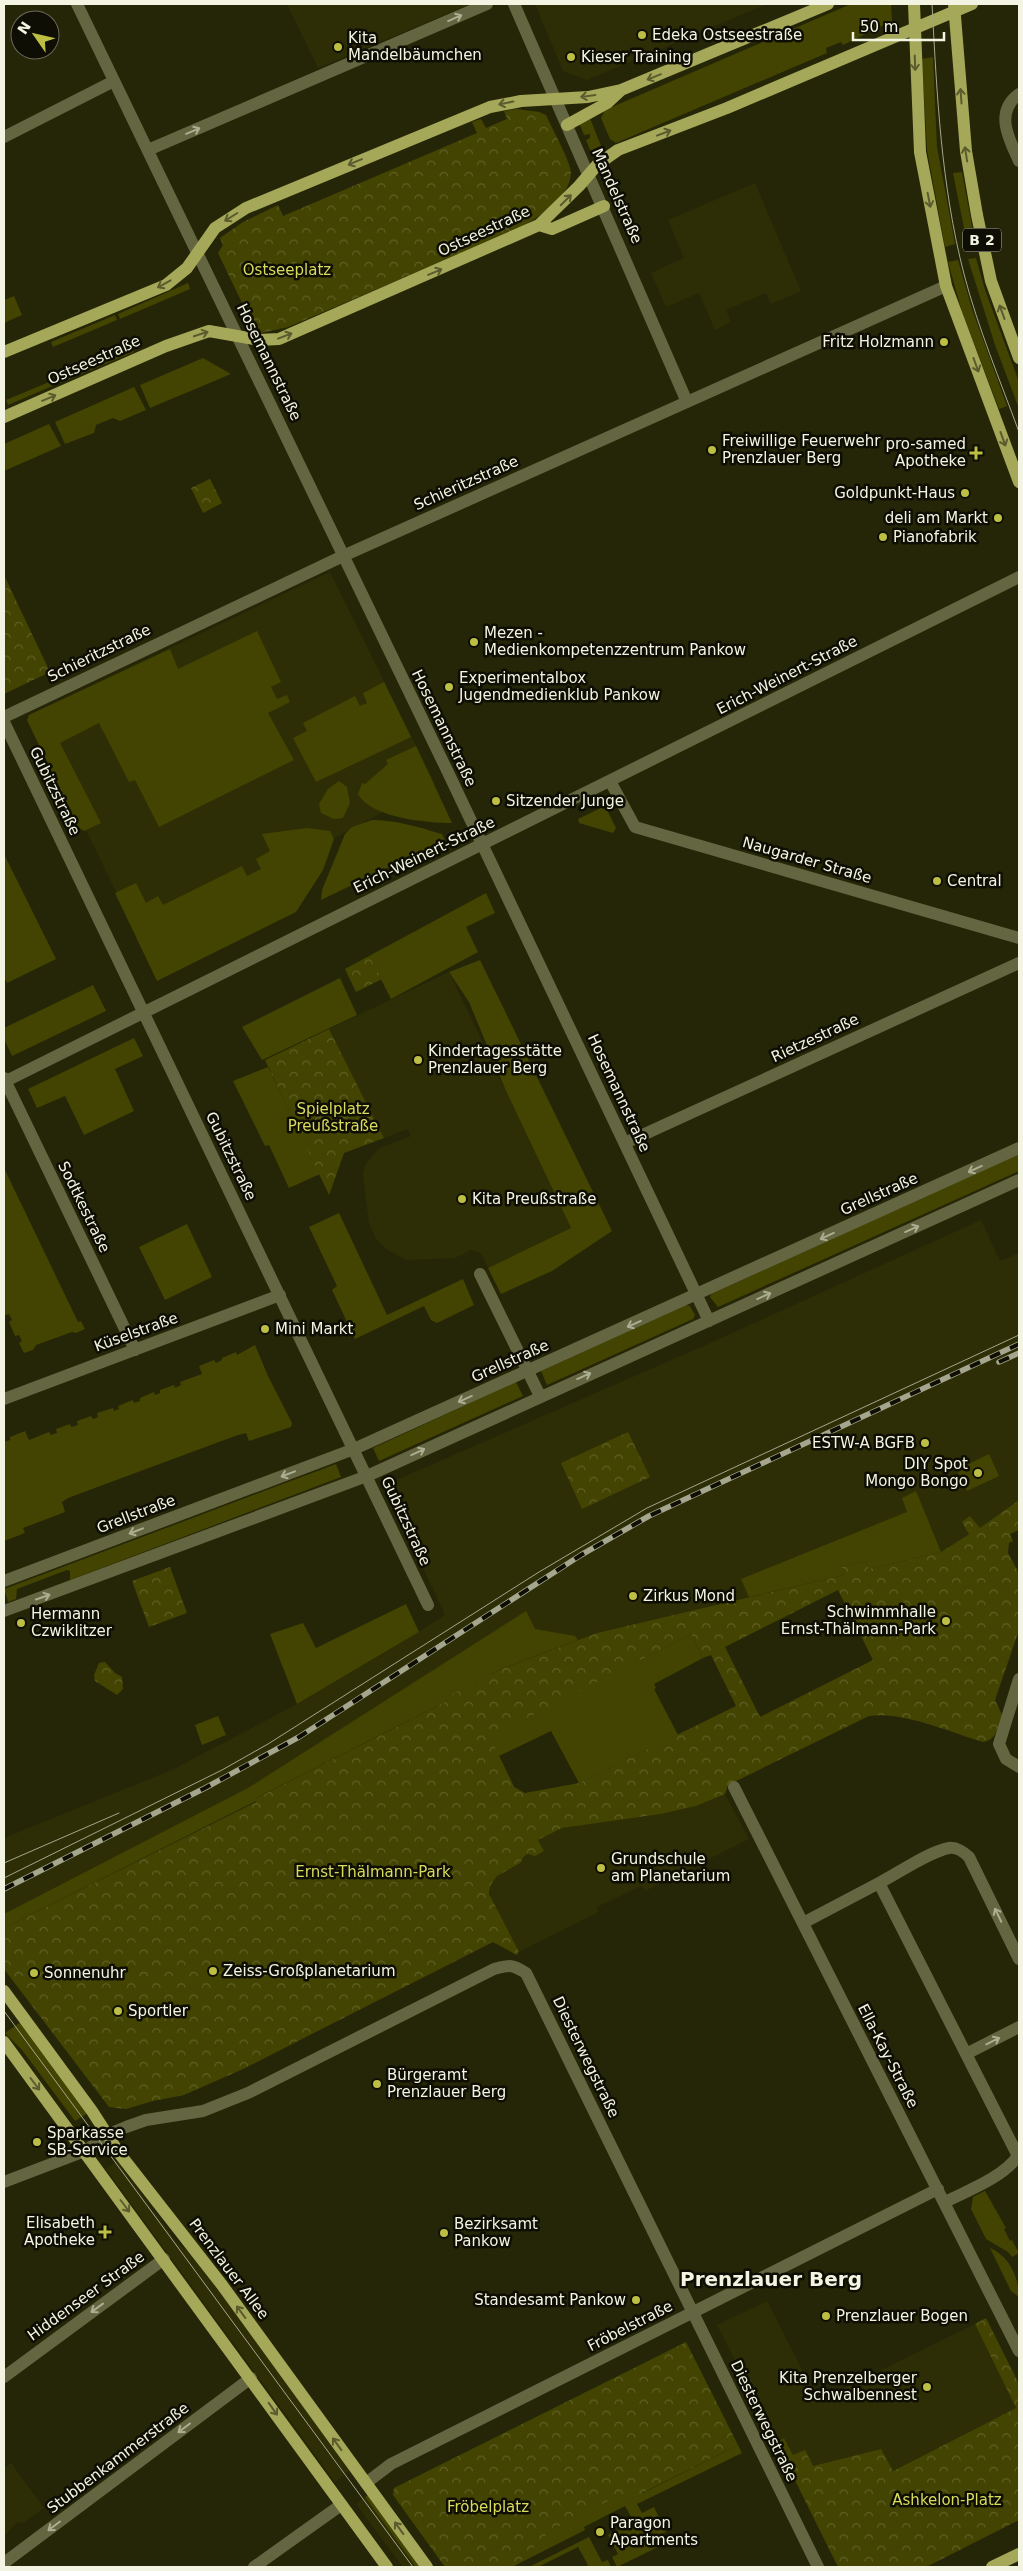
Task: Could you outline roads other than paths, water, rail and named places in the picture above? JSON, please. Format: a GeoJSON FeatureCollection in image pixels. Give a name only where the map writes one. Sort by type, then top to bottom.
{"type":"FeatureCollection","features":[{"type":"Feature","properties":{"kind":"main road"},"geometry":{"type":"LineString","coordinates":[[4,352],[166,285],[187,268],[215,228],[246,208],[490,107],[521,101],[588,97],[621,90],[828,4]]}},
{"type":"Feature","properties":{"kind":"main road"},"geometry":{"type":"LineString","coordinates":[[914,4],[920,152],[946,286],[1019,482]]}},
{"type":"Feature","properties":{"kind":"main road","name":"Ostseestraße"},"geometry":{"type":"LineString","coordinates":[[4,417],[209,331],[238,334],[259,340],[279,339],[539,225],[590,173],[618,150],[726,108],[915,27],[954,7],[972,4]]}},
{"type":"Feature","properties":{"kind":"main road","name":"B 2"},"geometry":{"type":"LineString","coordinates":[[954,7],[966,151],[979,223],[991,281],[1019,358]]}},
{"type":"Feature","properties":{"kind":"main road"},"geometry":{"type":"LineString","coordinates":[[567,125],[608,103],[621,90]]}},
{"type":"Feature","properties":{"kind":"main road"},"geometry":{"type":"LineString","coordinates":[[539,225],[552,229],[604,206]]}},
{"type":"Feature","properties":{"kind":"main road","name":"Prenzlauer Allee"},"geometry":{"type":"LineString","coordinates":[[4,1991],[95,2114],[107,2135],[228,2294],[427,2567]]}},
{"type":"Feature","properties":{"kind":"main road"},"geometry":{"type":"LineString","coordinates":[[4,2042],[251,2378],[340,2505],[387,2567]]}},
{"type":"Feature","properties":{"kind":"main road"},"geometry":{"type":"LineString","coordinates":[[992,2567],[1019,2554]]}},
{"type":"Feature","properties":{"kind":"street","name":"Hosemannstraße"},"geometry":{"type":"LineString","coordinates":[[77,4],[198,250],[709,1321]]}},
{"type":"Feature","properties":{"kind":"street"},"geometry":{"type":"LineString","coordinates":[[148,150],[487,4]]}},
{"type":"Feature","properties":{"kind":"street","name":"Mandelstraße"},"geometry":{"type":"LineString","coordinates":[[514,4],[555,99],[590,173],[688,402]]}},
{"type":"Feature","properties":{"kind":"street"},"geometry":{"type":"LineString","coordinates":[[4,137],[114,81]]}},
{"type":"Feature","properties":{"kind":"street"},"geometry":{"type":"LineString","coordinates":[[1019,94],[1007,108],[1005,122],[1019,161]]}},
{"type":"Feature","properties":{"kind":"street","name":"Schieritzstraße"},"geometry":{"type":"LineString","coordinates":[[4,717],[343,556],[946,286]]}},
{"type":"Feature","properties":{"kind":"street","name":"Erich-Weinert-Straße"},"geometry":{"type":"LineString","coordinates":[[4,1080],[144,1013],[1019,577]]}},
{"type":"Feature","properties":{"kind":"street","name":"Gubitzstraße"},"geometry":{"type":"LineString","coordinates":[[4,722],[428,1605]]}},
{"type":"Feature","properties":{"kind":"street","name":"Naugarder Straße"},"geometry":{"type":"LineString","coordinates":[[610,781],[635,827],[1019,938]]}},
{"type":"Feature","properties":{"kind":"street","name":"Rietzestraße"},"geometry":{"type":"LineString","coordinates":[[624,1143],[1019,963]]}},
{"type":"Feature","properties":{"kind":"street","name":"Sodtkestraße"},"geometry":{"type":"LineString","coordinates":[[4,1080],[134,1350]]}},
{"type":"Feature","properties":{"kind":"street","name":"Grellstraße"},"geometry":{"type":"LineString","coordinates":[[4,1581],[354,1449],[1019,1148]]}},
{"type":"Feature","properties":{"kind":"street"},"geometry":{"type":"LineString","coordinates":[[4,1611],[367,1476],[1019,1180]]}},
{"type":"Feature","properties":{"kind":"street"},"geometry":{"type":"LineString","coordinates":[[480,1274],[540,1396]]}},
{"type":"Feature","properties":{"kind":"street","name":"Küselstraße"},"geometry":{"type":"LineString","coordinates":[[4,1397],[280,1295]]}},
{"type":"Feature","properties":{"kind":"street"},"geometry":{"type":"LineString","coordinates":[[1019,1679],[999,1744],[1006,1759],[1019,1767]]}},
{"type":"Feature","properties":{"kind":"street","name":"Ella-Kay-Straße"},"geometry":{"type":"LineString","coordinates":[[734,1787],[1019,2351]]}},
{"type":"Feature","properties":{"kind":"street"},"geometry":{"type":"LineString","coordinates":[[803,1923],[938,1852],[950,1848],[961,1850],[969,1857],[1019,1959]]}},
{"type":"Feature","properties":{"kind":"street"},"geometry":{"type":"LineString","coordinates":[[879,1883],[1018,2156],[1013,2163],[988,2180],[945,2202]]}},
{"type":"Feature","properties":{"kind":"street","name":"Diesterwegstraße"},"geometry":{"type":"LineString","coordinates":[[4,2182],[85,2151],[107,2135],[146,2120],[202,2111],[248,2093],[494,1969],[511,1965],[526,1973],[818,2567]]}},
{"type":"Feature","properties":{"kind":"street"},"geometry":{"type":"LineString","coordinates":[[966,2054],[1019,2027]]}},
{"type":"Feature","properties":{"kind":"street","name":"Fröbelstraße"},"geometry":{"type":"LineString","coordinates":[[366,2483],[390,2464],[938,2189]]}},
{"type":"Feature","properties":{"kind":"street","name":"Hiddenseer Straße"},"geometry":{"type":"LineString","coordinates":[[4,2376],[164,2259]]}},
{"type":"Feature","properties":{"kind":"street","name":"Stubbenkammerstraße"},"geometry":{"type":"LineString","coordinates":[[4,2563],[251,2378]]}},
{"type":"Feature","properties":{"kind":"street"},"geometry":{"type":"LineString","coordinates":[[254,2567],[340,2505]]}},
{"type":"Feature","properties":{"kind":"tram line"},"geometry":{"type":"LineString","coordinates":[[932,4],[941,140],[956,241],[976,314],[1019,432]]}},
{"type":"Feature","properties":{"kind":"tram line"},"geometry":{"type":"LineString","coordinates":[[4,1878],[222,1770],[268,1744],[539,1572],[647,1508],[1019,1335]]}},
{"type":"Feature","properties":{"kind":"tram line"},"geometry":{"type":"LineString","coordinates":[[4,1863],[119,1813]]}},
{"type":"Feature","properties":{"kind":"tram line"},"geometry":{"type":"LineString","coordinates":[[4,2011],[413,2567]]}},
{"type":"Feature","properties":{"kind":"railway"},"geometry":{"type":"LineString","coordinates":[[4,1889],[205,1788],[299,1737],[581,1555],[649,1516],[1019,1344]]}},
{"type":"Feature","properties":{"kind":"railway"},"geometry":{"type":"LineString","coordinates":[[999,1362],[1019,1353]]}},
{"type":"Feature","properties":{"kind":"place","name":"Edeka Ostseestraße"},"geometry":{"type":"Point","coordinates":[642,35]}},
{"type":"Feature","properties":{"kind":"place","name":"Kita Mandelbäumchen"},"geometry":{"type":"Point","coordinates":[338,47]}},
{"type":"Feature","properties":{"kind":"place","name":"Kieser Training"},"geometry":{"type":"Point","coordinates":[571,57]}},
{"type":"Feature","properties":{"kind":"place","name":"Fritz Holzmann"},"geometry":{"type":"Point","coordinates":[944,342]}},
{"type":"Feature","properties":{"kind":"place","name":"Freiwillige Feuerwehr Prenzlauer Berg"},"geometry":{"type":"Point","coordinates":[712,450]}},
{"type":"Feature","properties":{"kind":"place","name":"pro-samed Apotheke"},"geometry":{"type":"Point","coordinates":[976,453]}},
{"type":"Feature","properties":{"kind":"place","name":"Goldpunkt-Haus"},"geometry":{"type":"Point","coordinates":[965,493]}},
{"type":"Feature","properties":{"kind":"place","name":"deli am Markt"},"geometry":{"type":"Point","coordinates":[998,518]}},
{"type":"Feature","properties":{"kind":"place","name":"Pianofabrik"},"geometry":{"type":"Point","coordinates":[883,537]}},
{"type":"Feature","properties":{"kind":"place","name":"Mezen - Medienkompetenzzentrum Pankow"},"geometry":{"type":"Point","coordinates":[474,642]}},
{"type":"Feature","properties":{"kind":"place","name":"Experimentalbox Jugendmedienklub Pankow"},"geometry":{"type":"Point","coordinates":[449,687]}},
{"type":"Feature","properties":{"kind":"place","name":"Sitzender Junge"},"geometry":{"type":"Point","coordinates":[496,801]}},
{"type":"Feature","properties":{"kind":"place","name":"Central"},"geometry":{"type":"Point","coordinates":[937,881]}},
{"type":"Feature","properties":{"kind":"place","name":"Kindertagesstätte Prenzlauer Berg"},"geometry":{"type":"Point","coordinates":[418,1060]}},
{"type":"Feature","properties":{"kind":"place","name":"Kita Preußstraße"},"geometry":{"type":"Point","coordinates":[462,1199]}},
{"type":"Feature","properties":{"kind":"place","name":"Mini Markt"},"geometry":{"type":"Point","coordinates":[265,1329]}},
{"type":"Feature","properties":{"kind":"place","name":"ESTW-A BGFB"},"geometry":{"type":"Point","coordinates":[925,1443]}},
{"type":"Feature","properties":{"kind":"place","name":"DIY Spot Mongo Bongo"},"geometry":{"type":"Point","coordinates":[978,1473]}},
{"type":"Feature","properties":{"kind":"place","name":"Zirkus Mond"},"geometry":{"type":"Point","coordinates":[633,1596]}},
{"type":"Feature","properties":{"kind":"place","name":"Schwimmhalle Ernst-Thälmann-Park"},"geometry":{"type":"Point","coordinates":[946,1621]}},
{"type":"Feature","properties":{"kind":"place","name":"Hermann Czwiklitzer"},"geometry":{"type":"Point","coordinates":[21,1623]}},
{"type":"Feature","properties":{"kind":"place","name":"Grundschule am Planetarium"},"geometry":{"type":"Point","coordinates":[601,1868]}},
{"type":"Feature","properties":{"kind":"place","name":"Zeiss-Großplanetarium"},"geometry":{"type":"Point","coordinates":[213,1971]}},
{"type":"Feature","properties":{"kind":"place","name":"Sonnenuhr"},"geometry":{"type":"Point","coordinates":[34,1973]}},
{"type":"Feature","properties":{"kind":"place","name":"Sportler"},"geometry":{"type":"Point","coordinates":[118,2011]}},
{"type":"Feature","properties":{"kind":"place","name":"Bürgeramt Prenzlauer Berg"},"geometry":{"type":"Point","coordinates":[377,2084]}},
{"type":"Feature","properties":{"kind":"place","name":"Sparkasse SB-Service"},"geometry":{"type":"Point","coordinates":[37,2142]}},
{"type":"Feature","properties":{"kind":"place","name":"Elisabeth Apotheke"},"geometry":{"type":"Point","coordinates":[105,2232]}},
{"type":"Feature","properties":{"kind":"place","name":"Bezirksamt Pankow"},"geometry":{"type":"Point","coordinates":[444,2233]}},
{"type":"Feature","properties":{"kind":"place","name":"Standesamt Pankow"},"geometry":{"type":"Point","coordinates":[636,2300]}},
{"type":"Feature","properties":{"kind":"place","name":"Prenzlauer Bogen"},"geometry":{"type":"Point","coordinates":[826,2316]}},
{"type":"Feature","properties":{"kind":"place","name":"Kita Prenzelberger Schwalbennest"},"geometry":{"type":"Point","coordinates":[927,2387]}},
{"type":"Feature","properties":{"kind":"place","name":"Paragon Apartments"},"geometry":{"type":"Point","coordinates":[600,2532]}},
{"type":"Feature","properties":{"kind":"district","name":"Prenzlauer Berg"},"geometry":{"type":"Point","coordinates":[771,2279]}},
{"type":"Feature","properties":{"kind":"park label","name":"Ostseeplatz"},"geometry":{"type":"Point","coordinates":[287,270]}},
{"type":"Feature","properties":{"kind":"park label","name":"Spielplatz Preußstraße"},"geometry":{"type":"Point","coordinates":[333,1118]}},
{"type":"Feature","properties":{"kind":"park label","name":"Ernst-Thälmann-Park"},"geometry":{"type":"Point","coordinates":[373,1872]}},
{"type":"Feature","properties":{"kind":"park label","name":"Ashkelon-Platz"},"geometry":{"type":"Point","coordinates":[947,2500]}},
{"type":"Feature","properties":{"kind":"park label","name":"Fröbelplatz"},"geometry":{"type":"Point","coordinates":[488,2507]}}]}
